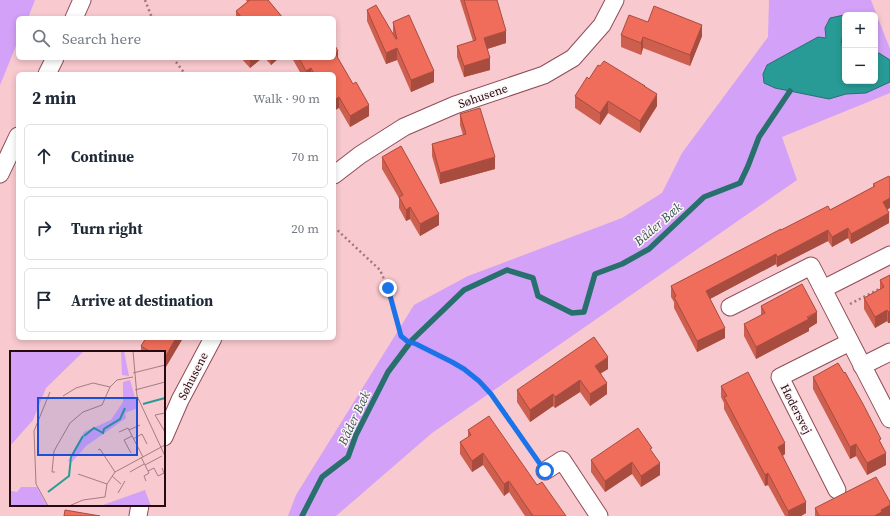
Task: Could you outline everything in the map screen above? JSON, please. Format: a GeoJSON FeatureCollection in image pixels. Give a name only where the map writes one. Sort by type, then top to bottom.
{"type":"FeatureCollection","features":[{"type":"Feature","properties":{"kind":"street"},"geometry":{"type":"LineString","coordinates":[[75,16],[82,0]]}},
{"type":"Feature","properties":{"kind":"street","name":"Søhusene"},"geometry":{"type":"LineString","coordinates":[[336,173],[360,155],[404,127],[455,105],[544,76],[573,58],[602,25],[615,0]]}},
{"type":"Feature","properties":{"kind":"street"},"geometry":{"type":"LineString","coordinates":[[48,72],[54,60]]}},
{"type":"Feature","properties":{"kind":"street"},"geometry":{"type":"LineString","coordinates":[[0,174],[16,140]]}},
{"type":"Feature","properties":{"kind":"street"},"geometry":{"type":"LineString","coordinates":[[823,289],[890,255]]}},
{"type":"Feature","properties":{"kind":"street"},"geometry":{"type":"LineString","coordinates":[[730,307],[811,266],[890,419]]}},
{"type":"Feature","properties":{"kind":"street","name":"Søhusene"},"geometry":{"type":"LineString","coordinates":[[165,435],[180,400],[212,340]]}},
{"type":"Feature","properties":{"kind":"street","name":"Hødersvej"},"geometry":{"type":"LineString","coordinates":[[837,490],[780,377],[850,342]]}},
{"type":"Feature","properties":{"kind":"street"},"geometry":{"type":"LineString","coordinates":[[862,366],[890,352]]}},
{"type":"Feature","properties":{"kind":"street"},"geometry":{"type":"LineString","coordinates":[[545,471],[562,460],[599,516]]}},
{"type":"Feature","properties":{"kind":"street"},"geometry":{"type":"LineString","coordinates":[[138,516],[140,506]]}},
{"type":"Feature","properties":{"kind":"path"},"geometry":{"type":"LineString","coordinates":[[145,0],[151,16]]}},
{"type":"Feature","properties":{"kind":"path"},"geometry":{"type":"LineString","coordinates":[[174,60],[184,72]]}},
{"type":"Feature","properties":{"kind":"path"},"geometry":{"type":"LineString","coordinates":[[336,229],[380,270],[388,288],[401,336],[407,341],[452,362],[479,381],[491,394],[545,471]]}},
{"type":"Feature","properties":{"kind":"path"},"geometry":{"type":"LineString","coordinates":[[835,312],[883,286]]}},
{"type":"Feature","properties":{"kind":"shaded area"},"geometry":{"type":"Polygon","coordinates":[[[0,0],[35,0],[29,16],[16,16],[16,46],[0,85],[0,0]]]}},
{"type":"Feature","properties":{"kind":"shaded area"},"geometry":{"type":"Polygon","coordinates":[[[769,0],[871,0],[876,12],[842,12],[842,84],[878,84],[878,18],[890,49],[890,93],[782,137],[797,180],[432,433],[336,516],[288,516],[296,495],[414,305],[468,276],[622,218],[662,193],[682,153],[768,37],[769,0]]]}},
{"type":"Feature","properties":{"kind":"water"},"geometry":{"type":"Polygon","coordinates":[[[842,16],[842,84],[878,84],[878,53],[890,60],[890,82],[866,93],[846,94],[829,99],[775,88],[764,83],[763,74],[767,65],[818,37],[826,38],[825,28],[830,18],[842,16]]]}},
{"type":"Feature","properties":{"kind":"building"},"geometry":{"type":"Polygon","coordinates":[[[250,0],[268,0],[281,16],[240,16],[236,11],[250,0]]]}},
{"type":"Feature","properties":{"kind":"building"},"geometry":{"type":"Polygon","coordinates":[[[464,0],[497,0],[506,31],[484,38],[490,58],[464,66],[457,46],[476,40],[464,0]]]}},
{"type":"Feature","properties":{"kind":"building"},"geometry":{"type":"Polygon","coordinates":[[[376,5],[396,39],[393,22],[409,15],[434,71],[411,80],[397,48],[386,53],[367,10],[376,5]]]}},
{"type":"Feature","properties":{"kind":"building"},"geometry":{"type":"Polygon","coordinates":[[[654,6],[702,25],[690,55],[643,37],[641,43],[621,35],[629,15],[648,22],[654,6]]]}},
{"type":"Feature","properties":{"kind":"building"},"geometry":{"type":"Polygon","coordinates":[[[336,55],[353,84],[356,82],[369,105],[350,116],[339,97],[336,99],[336,72],[313,72],[311,68],[306,71],[300,60],[336,60],[336,55]]]}},
{"type":"Feature","properties":{"kind":"building"},"geometry":{"type":"Polygon","coordinates":[[[604,61],[657,94],[640,121],[608,101],[600,113],[575,96],[587,77],[589,79],[598,65],[600,66],[604,61]]]}},
{"type":"Feature","properties":{"kind":"building"},"geometry":{"type":"Polygon","coordinates":[[[480,108],[495,157],[440,173],[432,144],[466,134],[460,114],[480,108]]]}},
{"type":"Feature","properties":{"kind":"building"},"geometry":{"type":"Polygon","coordinates":[[[401,146],[439,214],[420,224],[410,207],[406,210],[399,197],[403,195],[382,157],[401,146]]]}},
{"type":"Feature","properties":{"kind":"building"},"geometry":{"type":"Polygon","coordinates":[[[889,176],[890,198],[883,202],[889,213],[851,234],[848,228],[832,237],[828,230],[777,257],[776,254],[706,291],[725,328],[697,341],[674,297],[676,296],[671,286],[828,206],[830,210],[875,186],[873,184],[889,176]]]}},
{"type":"Feature","properties":{"kind":"building"},"geometry":{"type":"Polygon","coordinates":[[[890,275],[890,311],[888,312],[887,310],[875,317],[864,298],[884,287],[880,280],[890,275]]]}},
{"type":"Feature","properties":{"kind":"building"},"geometry":{"type":"Polygon","coordinates":[[[802,284],[817,312],[807,317],[809,319],[756,347],[744,324],[765,313],[761,306],[802,284]]]}},
{"type":"Feature","properties":{"kind":"building"},"geometry":{"type":"Polygon","coordinates":[[[594,337],[608,357],[595,366],[607,383],[590,394],[580,380],[555,397],[553,394],[530,410],[517,390],[594,337]]]}},
{"type":"Feature","properties":{"kind":"building"},"geometry":{"type":"Polygon","coordinates":[[[145,340],[175,340],[165,357],[165,351],[149,351],[141,346],[145,340]]]}},
{"type":"Feature","properties":{"kind":"building"},"geometry":{"type":"Polygon","coordinates":[[[838,363],[844,373],[845,372],[863,404],[881,439],[879,440],[886,453],[867,463],[856,444],[850,447],[813,377],[838,363]]]}},
{"type":"Feature","properties":{"kind":"building"},"geometry":{"type":"Polygon","coordinates":[[[748,372],[785,443],[778,447],[806,502],[788,511],[768,473],[765,475],[724,397],[727,396],[721,386],[748,372]]]}},
{"type":"Feature","properties":{"kind":"building"},"geometry":{"type":"Polygon","coordinates":[[[489,416],[537,485],[542,482],[566,516],[533,516],[509,481],[504,484],[483,453],[472,461],[460,442],[471,435],[468,430],[489,416]]]}},
{"type":"Feature","properties":{"kind":"building"},"geometry":{"type":"Polygon","coordinates":[[[638,428],[652,448],[650,449],[660,463],[641,476],[632,462],[605,481],[591,460],[638,428]]]}},
{"type":"Feature","properties":{"kind":"building"},"geometry":{"type":"Polygon","coordinates":[[[876,477],[890,502],[890,505],[881,510],[882,512],[874,516],[819,516],[815,508],[876,477]]]}},
{"type":"Feature","properties":{"kind":"building"},"geometry":{"type":"Polygon","coordinates":[[[65,510],[100,516],[64,516],[65,510]]]}},
{"type":"Feature","properties":{"kind":"waterway","name":"Båder Bæk"},"geometry":{"type":"LineString","coordinates":[[411,341],[464,290],[507,270],[533,278],[538,296],[572,313],[584,312],[595,274],[622,264],[649,249],[704,197],[740,183],[759,137],[790,91]]}},
{"type":"Feature","properties":{"kind":"waterway","name":"Båder Bæk"},"geometry":{"type":"LineString","coordinates":[[302,516],[322,477],[348,457],[356,435],[388,372],[409,344]]}},
{"type":"Feature","properties":{"kind":"route"},"geometry":{"type":"LineString","coordinates":[[388,288],[398,330],[401,336],[407,341],[452,362],[479,381],[491,394],[545,471]]}}]}
